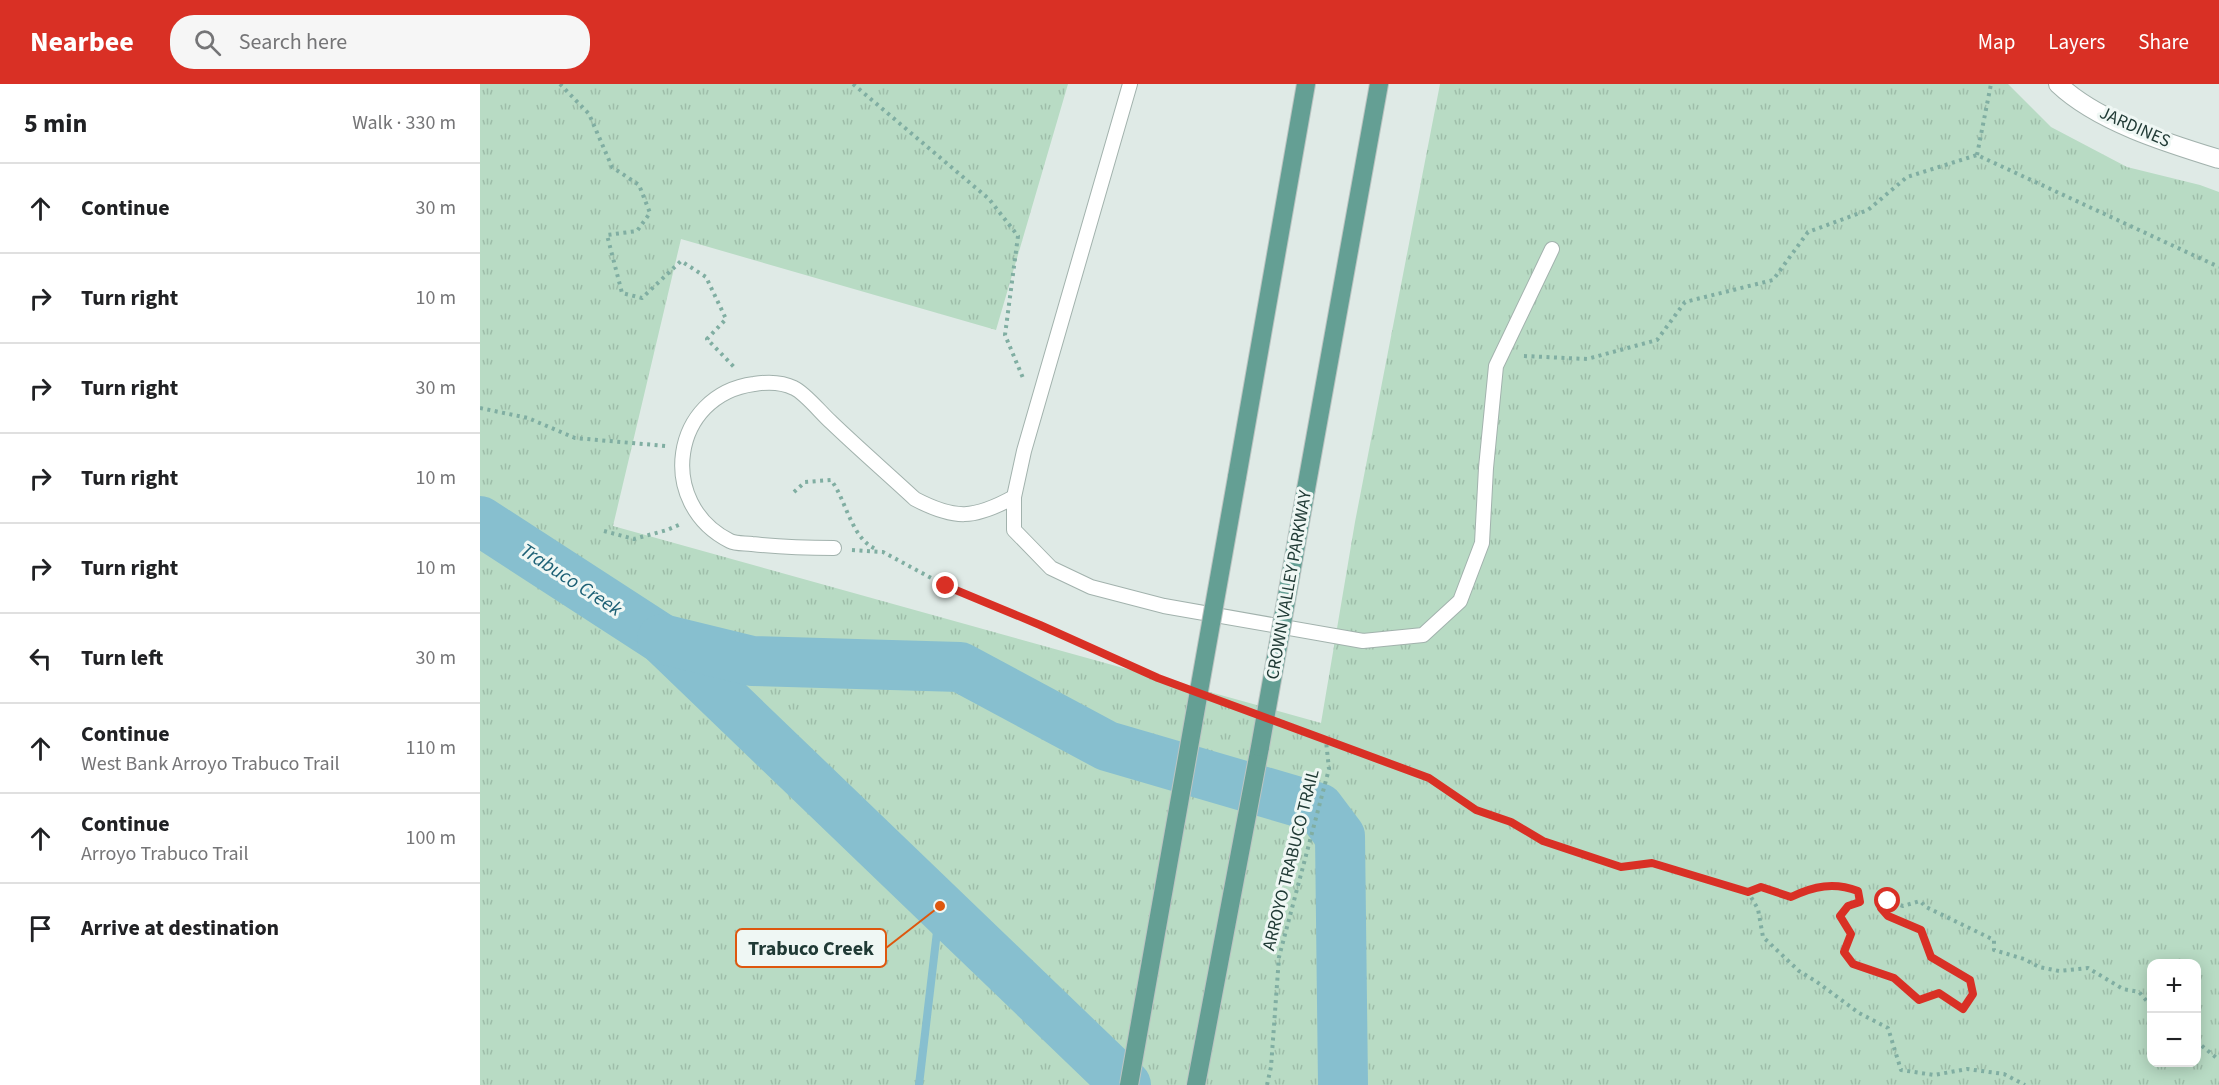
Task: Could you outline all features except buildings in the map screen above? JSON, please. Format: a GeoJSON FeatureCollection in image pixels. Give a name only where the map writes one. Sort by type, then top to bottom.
{"type":"FeatureCollection","features":[{"type":"Feature","properties":{"kind":"main road"},"geometry":{"type":"LineString","coordinates":[[1129,1085],[1306,84]]}},
{"type":"Feature","properties":{"kind":"main road","name":"CROWN VALLEY PARKWAY"},"geometry":{"type":"LineString","coordinates":[[1196,1085],[1260,747],[1379,84]]}},
{"type":"Feature","properties":{"kind":"street","name":"JARDINES"},"geometry":{"type":"LineString","coordinates":[[2058,84],[2074,99],[2151,138],[2219,159]]}},
{"type":"Feature","properties":{"kind":"lane"},"geometry":{"type":"LineString","coordinates":[[1130,84],[1036,412],[1014,497],[1014,530],[1051,568],[1091,587],[1164,606],[1363,641],[1423,635],[1460,602],[1482,543],[1486,468],[1496,366],[1552,249]]}},
{"type":"Feature","properties":{"kind":"lane"},"geometry":{"type":"LineString","coordinates":[[834,548],[779,547],[732,542],[708,526],[699,515],[690,503],[681,476],[683,447],[694,421],[713,399],[738,386],[752,384],[767,382],[795,388],[915,499],[938,511],[964,515],[990,510],[1014,497]]}},
{"type":"Feature","properties":{"kind":"path"},"geometry":{"type":"LineString","coordinates":[[560,84],[589,114],[612,167],[639,185],[650,213],[637,231],[607,235],[622,293],[642,298],[681,261],[706,277],[726,319],[707,339],[752,384]]}},
{"type":"Feature","properties":{"kind":"path"},"geometry":{"type":"LineString","coordinates":[[853,84],[989,199],[1018,236],[1005,334],[1036,412]]}},
{"type":"Feature","properties":{"kind":"path"},"geometry":{"type":"LineString","coordinates":[[1977,155],[1991,84]]}},
{"type":"Feature","properties":{"kind":"path"},"geometry":{"type":"LineString","coordinates":[[1501,354],[1587,359],[1657,340],[1685,302],[1773,280],[1808,232],[1868,210],[1907,177],[1977,155],[2219,267]]}},
{"type":"Feature","properties":{"kind":"path"},"geometry":{"type":"LineString","coordinates":[[480,408],[528,418],[575,438],[683,447]]}},
{"type":"Feature","properties":{"kind":"path"},"geometry":{"type":"LineString","coordinates":[[794,492],[805,482],[831,480],[840,492],[852,523],[868,546],[946,586],[1180,687]]}},
{"type":"Feature","properties":{"kind":"path"},"geometry":{"type":"LineString","coordinates":[[604,531],[634,539],[667,530],[699,515]]}},
{"type":"Feature","properties":{"kind":"path"},"geometry":{"type":"LineString","coordinates":[[834,548],[883,552]]}},
{"type":"Feature","properties":{"kind":"path"},"geometry":{"type":"LineString","coordinates":[[1214,699],[1248,712]]}},
{"type":"Feature","properties":{"kind":"path"},"geometry":{"type":"LineString","coordinates":[[1281,724],[1429,778],[1476,810],[1511,822],[1543,841],[1589,858],[1621,867],[1652,863],[1748,892],[1761,887],[1791,897],[1811,887],[1841,885],[1858,891],[1860,902],[1848,906],[1840,916],[1851,934],[1844,952],[1853,964],[1894,978],[1919,1000],[1939,993],[1963,1009],[1973,994],[1970,980],[1931,957],[1921,930],[1888,916],[1881,908],[1888,901],[1903,906],[1920,900],[1926,907],[1994,940],[1994,950],[2024,959],[2039,967],[2060,971],[2088,968],[2123,989],[2139,992],[2147,1002]]}},
{"type":"Feature","properties":{"kind":"path","name":"ARROYO TRABUCO TRAIL"},"geometry":{"type":"LineString","coordinates":[[1267,1085],[1271,1067],[1279,957],[1329,769],[1326,741]]}},
{"type":"Feature","properties":{"kind":"path"},"geometry":{"type":"LineString","coordinates":[[1748,892],[1758,909],[1763,937],[1799,971],[1859,1013],[1888,1028],[1901,1070],[1934,1075],[1966,1069],[2004,1074],[2025,1085]]}},
{"type":"Feature","properties":{"kind":"path"},"geometry":{"type":"LineString","coordinates":[[2201,1045],[2219,1060]]}},
{"type":"Feature","properties":{"kind":"green space"},"geometry":{"type":"Polygon","coordinates":[[[480,84],[1068,84],[996,330],[681,239],[613,526],[1321,723],[1355,522],[1440,84],[2008,84],[2051,127],[2127,167],[2219,192],[2219,1085],[480,1085],[480,84]]]}},
{"type":"Feature","properties":{"kind":"waterway","name":"Trabuco Creek"},"geometry":{"type":"LineString","coordinates":[[480,521],[662,639],[1126,1085]]}},
{"type":"Feature","properties":{"kind":"waterway","name":"Trabuco Creek"},"geometry":{"type":"LineString","coordinates":[[662,639],[752,661],[960,667],[1107,746],[1319,808],[1340,836],[1343,1085]]}},
{"type":"Feature","properties":{"kind":"waterway"},"geometry":{"type":"LineString","coordinates":[[919,1085],[940,906]]}},
{"type":"Feature","properties":{"kind":"place","name":"Trabuco Creek"},"geometry":{"type":"Point","coordinates":[940,906]}},
{"type":"Feature","properties":{"kind":"route"},"geometry":{"type":"LineString","coordinates":[[946,586],[1158,678],[1429,778],[1476,810],[1511,822],[1543,841],[1589,858],[1621,867],[1652,863],[1748,892],[1761,887],[1791,897],[1811,887],[1841,885],[1858,891],[1860,902],[1848,906],[1840,916],[1851,934],[1844,952],[1853,964],[1894,978],[1919,1000],[1939,993],[1963,1009],[1973,994],[1970,980],[1931,957],[1921,930],[1888,916],[1881,908],[1888,901]]}}]}
